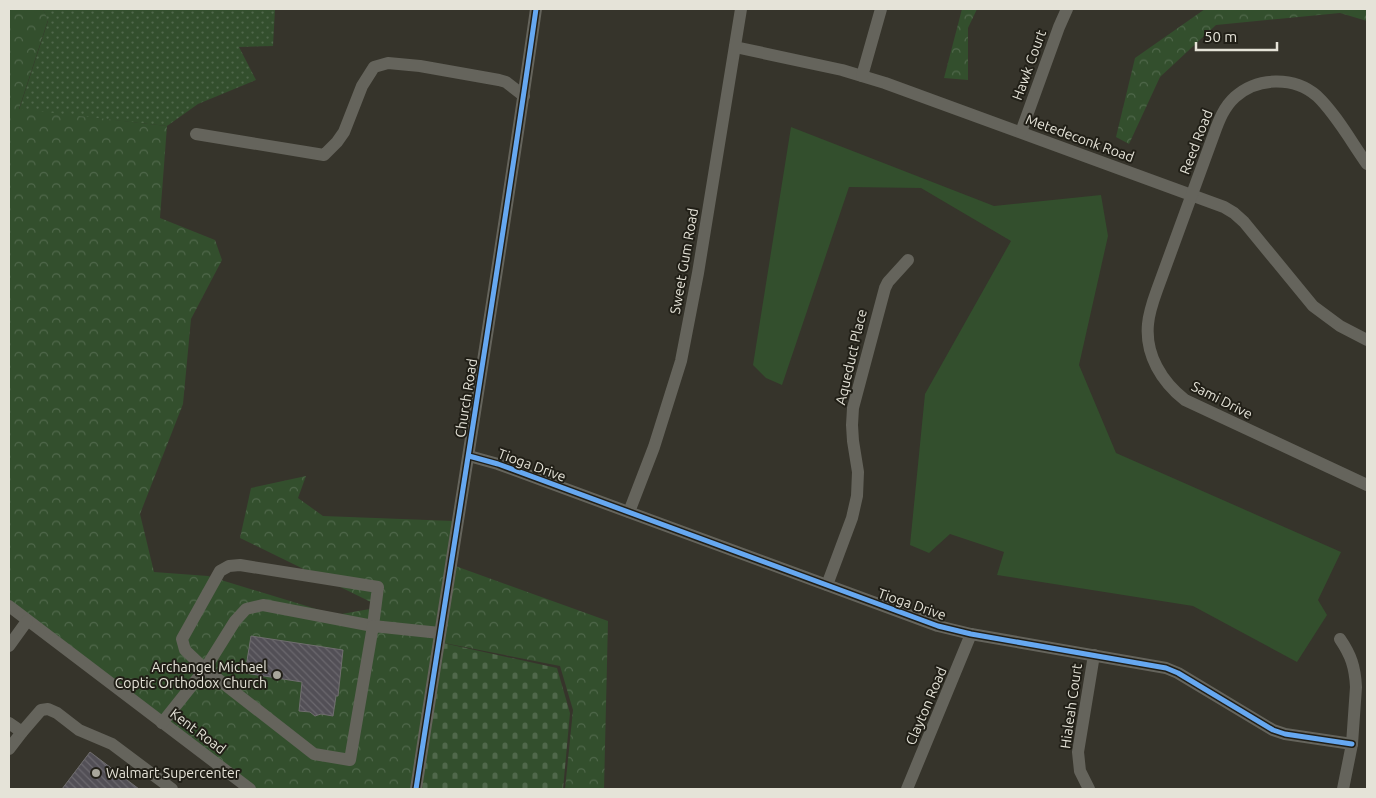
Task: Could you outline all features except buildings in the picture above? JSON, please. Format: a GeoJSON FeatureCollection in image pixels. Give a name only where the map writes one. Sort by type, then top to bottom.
{"type":"FeatureCollection","features":[{"type":"Feature","properties":{"kind":"street","name":"Church Road"},"geometry":{"type":"LineString","coordinates":[[416,789],[469,456],[536,9]]}},
{"type":"Feature","properties":{"kind":"street","name":"Sweet Gum Road"},"geometry":{"type":"LineString","coordinates":[[629,512],[657,438],[682,361],[741,9]]}},
{"type":"Feature","properties":{"kind":"street"},"geometry":{"type":"LineString","coordinates":[[862,76],[880,9]]}},
{"type":"Feature","properties":{"kind":"street","name":"Hawk Court"},"geometry":{"type":"LineString","coordinates":[[1021,132],[1059,27],[1068,9]]}},
{"type":"Feature","properties":{"kind":"street","name":"Metedeconk Road"},"geometry":{"type":"LineString","coordinates":[[735,47],[834,68],[862,76],[1224,207],[1244,222],[1313,306],[1340,326],[1367,340]]}},
{"type":"Feature","properties":{"kind":"street"},"geometry":{"type":"LineString","coordinates":[[196,134],[324,155],[344,132],[362,86],[374,67],[378,65],[388,63],[420,66],[506,82],[526,76]]}},
{"type":"Feature","properties":{"kind":"street"},"geometry":{"type":"LineString","coordinates":[[506,82],[524,96]]}},
{"type":"Feature","properties":{"kind":"street","name":"Reed Road"},"geometry":{"type":"LineString","coordinates":[[1192,195],[1225,109],[1234,98],[1246,89],[1268,82],[1292,83],[1316,95],[1326,106],[1367,164]]}},
{"type":"Feature","properties":{"kind":"street","name":"Sami Drive"},"geometry":{"type":"LineString","coordinates":[[1192,195],[1150,311],[1148,331],[1150,346],[1154,361],[1162,376],[1176,393],[1194,406],[1367,485]]}},
{"type":"Feature","properties":{"kind":"street","name":"Aqueduct Place"},"geometry":{"type":"LineString","coordinates":[[827,585],[852,518],[857,496],[858,472],[852,425],[858,388],[884,288],[908,260]]}},
{"type":"Feature","properties":{"kind":"street","name":"Tioga Drive"},"geometry":{"type":"LineString","coordinates":[[469,456],[498,464],[938,626],[971,634],[1166,668],[1178,673],[1273,730],[1285,734],[1352,744]]}},
{"type":"Feature","properties":{"kind":"street"},"geometry":{"type":"LineString","coordinates":[[240,565],[378,587],[373,626],[350,760],[314,754],[205,669],[185,650],[182,639],[216,576],[228,566],[240,565]]}},
{"type":"Feature","properties":{"kind":"street"},"geometry":{"type":"LineString","coordinates":[[162,722],[205,669],[235,621],[246,609],[263,605],[373,626],[440,633]]}},
{"type":"Feature","properties":{"kind":"street","name":"Kent Road"},"geometry":{"type":"LineString","coordinates":[[9,606],[250,789]]}},
{"type":"Feature","properties":{"kind":"street"},"geometry":{"type":"LineString","coordinates":[[9,646],[27,621]]}},
{"type":"Feature","properties":{"kind":"street","name":"Clayton Road"},"geometry":{"type":"LineString","coordinates":[[907,789],[971,634]]}},
{"type":"Feature","properties":{"kind":"street"},"geometry":{"type":"LineString","coordinates":[[1340,638],[1350,654],[1356,678],[1352,744],[1343,789]]}},
{"type":"Feature","properties":{"kind":"street","name":"Hialeah Court"},"geometry":{"type":"LineString","coordinates":[[1089,789],[1080,771],[1078,752],[1094,655]]}},
{"type":"Feature","properties":{"kind":"street"},"geometry":{"type":"LineString","coordinates":[[9,750],[41,710],[48,709],[57,713],[79,730],[112,744],[172,789]]}},
{"type":"Feature","properties":{"kind":"street"},"geometry":{"type":"LineString","coordinates":[[9,723],[22,732]]}},
{"type":"Feature","properties":{"kind":"green space"},"geometry":{"type":"Polygon","coordinates":[[[9,9],[43,9],[48,20],[19,109],[167,126],[160,218],[215,240],[222,260],[191,319],[183,404],[140,514],[154,572],[208,576],[336,615],[381,607],[240,538],[251,488],[306,476],[298,498],[323,516],[454,521],[447,563],[608,621],[604,789],[565,789],[573,710],[560,666],[434,641],[413,789],[247,789],[9,604],[9,9]]]}},
{"type":"Feature","properties":{"kind":"green space"},"geometry":{"type":"Polygon","coordinates":[[[43,9],[275,9],[273,46],[239,47],[256,80],[198,104],[167,126],[19,110],[48,21],[43,9]]]}},
{"type":"Feature","properties":{"kind":"green space"},"geometry":{"type":"Polygon","coordinates":[[[962,9],[977,9],[968,28],[968,80],[944,78],[962,9]]]}},
{"type":"Feature","properties":{"kind":"green space"},"geometry":{"type":"Polygon","coordinates":[[[1205,9],[1367,9],[1367,21],[1340,13],[1216,25],[1160,77],[1129,144],[1116,137],[1135,58],[1205,9]]]}},
{"type":"Feature","properties":{"kind":"green space"},"geometry":{"type":"Polygon","coordinates":[[[791,127],[994,206],[1101,195],[1108,236],[1079,365],[1116,453],[1341,552],[1318,600],[1327,615],[1297,662],[1193,606],[997,575],[1004,552],[950,534],[929,553],[910,545],[925,394],[1011,241],[921,188],[849,187],[782,385],[766,378],[753,365],[791,127]]]}},
{"type":"Feature","properties":{"kind":"green space"},"geometry":{"type":"Polygon","coordinates":[[[443,643],[557,668],[570,713],[563,789],[421,789],[443,643]]]}},
{"type":"Feature","properties":{"kind":"cycle path"},"geometry":{"type":"LineString","coordinates":[[416,789],[536,9]]}},
{"type":"Feature","properties":{"kind":"cycle path"},"geometry":{"type":"LineString","coordinates":[[469,456],[498,464],[938,626],[971,634],[1166,668],[1178,673],[1273,730],[1285,734],[1352,744]]}},
{"type":"Feature","properties":{"kind":"place","name":"Archangel Michael Coptic Orthodox Church"},"geometry":{"type":"Point","coordinates":[277,675]}},
{"type":"Feature","properties":{"kind":"place","name":"Walmart Supercenter"},"geometry":{"type":"Point","coordinates":[96,773]}}]}
